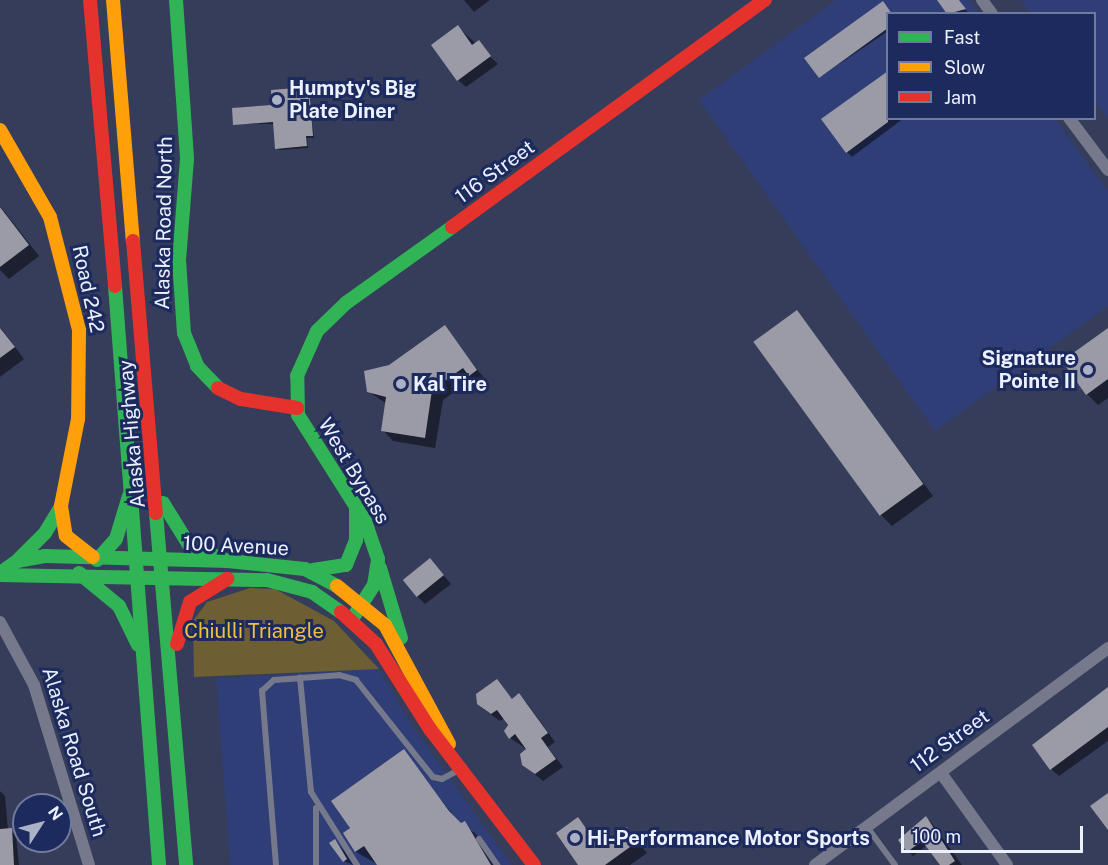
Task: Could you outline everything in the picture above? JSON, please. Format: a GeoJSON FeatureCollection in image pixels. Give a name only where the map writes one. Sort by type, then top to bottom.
{"type":"FeatureCollection","features":[{"type":"Feature","properties":{"kind":"main road","name":"Alaska Highway"},"geometry":{"type":"LineString","coordinates":[[90,0],[140,561],[159,865]]}},
{"type":"Feature","properties":{"kind":"main road","name":"Alaska Highway"},"geometry":{"type":"LineString","coordinates":[[113,0],[174,684],[186,865]]}},
{"type":"Feature","properties":{"kind":"main road","name":"Alaska Road North"},"geometry":{"type":"LineString","coordinates":[[176,0],[187,159],[179,260],[184,333],[197,366],[219,389],[241,399],[297,408]]}},
{"type":"Feature","properties":{"kind":"main road","name":"116 Street"},"geometry":{"type":"LineString","coordinates":[[297,408],[302,360],[331,315],[765,0]]}},
{"type":"Feature","properties":{"kind":"main road","name":"Road 242"},"geometry":{"type":"LineString","coordinates":[[0,130],[50,218],[79,330],[78,419],[61,506],[45,533],[17,561],[0,574]]}},
{"type":"Feature","properties":{"kind":"main road","name":"West Bypass"},"geometry":{"type":"LineString","coordinates":[[297,408],[310,442],[356,507],[378,559],[415,673]]}},
{"type":"Feature","properties":{"kind":"main road"},"geometry":{"type":"LineString","coordinates":[[97,560],[116,539],[133,481]]}},
{"type":"Feature","properties":{"kind":"main road"},"geometry":{"type":"LineString","coordinates":[[156,484],[178,534],[202,553],[228,561]]}},
{"type":"Feature","properties":{"kind":"main road","name":"Road 242"},"geometry":{"type":"LineString","coordinates":[[61,506],[66,536],[97,560]]}},
{"type":"Feature","properties":{"kind":"main road"},"geometry":{"type":"LineString","coordinates":[[305,569],[346,566],[356,540],[356,507]]}},
{"type":"Feature","properties":{"kind":"main road","name":"100 Avenue"},"geometry":{"type":"LineString","coordinates":[[17,561],[45,556],[163,562],[228,561],[305,569],[364,603],[415,673],[452,751],[463,768],[534,865]]}},
{"type":"Feature","properties":{"kind":"main road"},"geometry":{"type":"LineString","coordinates":[[352,619],[374,585],[378,559]]}},
{"type":"Feature","properties":{"kind":"main road"},"geometry":{"type":"LineString","coordinates":[[79,573],[127,617],[146,672]]}},
{"type":"Feature","properties":{"kind":"main road","name":"100 Avenue"},"geometry":{"type":"LineString","coordinates":[[0,574],[79,573],[227,579],[300,586],[352,619],[385,657],[430,729],[452,751]]}},
{"type":"Feature","properties":{"kind":"main road"},"geometry":{"type":"LineString","coordinates":[[174,684],[183,612],[198,592],[227,579]]}},
{"type":"Feature","properties":{"kind":"street"},"geometry":{"type":"LineString","coordinates":[[1070,120],[1108,170]]}},
{"type":"Feature","properties":{"kind":"street","name":"Alaska Road South"},"geometry":{"type":"LineString","coordinates":[[0,622],[34,685],[89,865]]}},
{"type":"Feature","properties":{"kind":"street","name":"112 Street"},"geometry":{"type":"LineString","coordinates":[[815,865],[1108,648]]}},
{"type":"Feature","properties":{"kind":"street"},"geometry":{"type":"LineString","coordinates":[[941,772],[1007,865]]}},
{"type":"Feature","properties":{"kind":"lane"},"geometry":{"type":"LineString","coordinates":[[276,865],[262,691],[274,680],[339,675],[356,680],[433,777],[442,779],[463,768]]}},
{"type":"Feature","properties":{"kind":"lane"},"geometry":{"type":"LineString","coordinates":[[300,678],[316,807],[316,865]]}},
{"type":"Feature","properties":{"kind":"lane"},"geometry":{"type":"LineString","coordinates":[[316,807],[357,865]]}},
{"type":"Feature","properties":{"kind":"lane"},"geometry":{"type":"LineString","coordinates":[[867,826],[895,865]]}},
{"type":"Feature","properties":{"kind":"lane"},"geometry":{"type":"LineString","coordinates":[[479,840],[497,865]]}},
{"type":"Feature","properties":{"kind":"shaded area"},"geometry":{"type":"Polygon","coordinates":[[[836,0],[969,0],[978,12],[886,12],[886,120],[1056,120],[1108,191],[1108,306],[935,431],[699,100],[836,0]]]}},
{"type":"Feature","properties":{"kind":"shaded area"},"geometry":{"type":"Polygon","coordinates":[[[1020,0],[1108,0],[1108,119],[1096,102],[1096,12],[1029,12],[1020,0]]]}},
{"type":"Feature","properties":{"kind":"shaded area"},"geometry":{"type":"Polygon","coordinates":[[[379,669],[412,726],[512,865],[230,865],[216,678],[379,669]]]}},
{"type":"Feature","properties":{"kind":"green space","name":"Chiulli Triangle"},"geometry":{"type":"Polygon","coordinates":[[[250,588],[275,589],[334,621],[379,669],[194,677],[193,621],[207,602],[250,588]]]}},
{"type":"Feature","properties":{"kind":"building"},"geometry":{"type":"Polygon","coordinates":[[[937,0],[959,0],[966,9],[955,12],[946,12],[937,0]]]}},
{"type":"Feature","properties":{"kind":"building"},"geometry":{"type":"Polygon","coordinates":[[[883,1],[891,12],[886,12],[886,29],[819,78],[804,58],[883,1]]]}},
{"type":"Feature","properties":{"kind":"building"},"geometry":{"type":"Polygon","coordinates":[[[458,25],[472,45],[479,40],[491,56],[457,81],[431,45],[458,25]]]}},
{"type":"Feature","properties":{"kind":"building"},"geometry":{"type":"Polygon","coordinates":[[[886,72],[886,120],[888,122],[846,153],[821,119],[886,72]]]}},
{"type":"Feature","properties":{"kind":"building"},"geometry":{"type":"Polygon","coordinates":[[[309,87],[313,136],[306,136],[307,146],[275,149],[273,122],[233,125],[232,108],[272,105],[271,90],[309,87]]]}},
{"type":"Feature","properties":{"kind":"building"},"geometry":{"type":"Polygon","coordinates":[[[0,207],[29,245],[0,267],[0,207]]]}},
{"type":"Feature","properties":{"kind":"building"},"geometry":{"type":"Polygon","coordinates":[[[797,310],[923,484],[880,516],[753,342],[797,310]]]}},
{"type":"Feature","properties":{"kind":"building","name":"Kal Tire"},"geometry":{"type":"Polygon","coordinates":[[[445,325],[477,370],[469,376],[463,368],[432,390],[425,438],[381,431],[386,397],[367,392],[364,371],[389,365],[445,325]]]}},
{"type":"Feature","properties":{"kind":"building"},"geometry":{"type":"Polygon","coordinates":[[[0,328],[15,347],[0,358],[0,328]]]}},
{"type":"Feature","properties":{"kind":"building","name":"Signature Pointe II"},"geometry":{"type":"Polygon","coordinates":[[[1108,328],[1108,379],[1086,395],[1062,361],[1108,328]]]}},
{"type":"Feature","properties":{"kind":"building"},"geometry":{"type":"Polygon","coordinates":[[[430,558],[444,575],[417,597],[403,580],[430,558]]]}},
{"type":"Feature","properties":{"kind":"building"},"geometry":{"type":"Polygon","coordinates":[[[497,679],[512,699],[519,693],[548,733],[541,738],[556,759],[535,774],[522,765],[520,754],[526,749],[515,734],[509,739],[504,731],[508,725],[497,710],[491,714],[477,704],[476,694],[497,679]]]}},
{"type":"Feature","properties":{"kind":"building"},"geometry":{"type":"Polygon","coordinates":[[[1108,687],[1108,727],[1050,770],[1032,745],[1108,687]]]}},
{"type":"Feature","properties":{"kind":"building"},"geometry":{"type":"Polygon","coordinates":[[[404,749],[449,811],[461,823],[465,821],[491,865],[377,865],[364,846],[355,852],[343,833],[350,828],[331,801],[404,749]]]}},
{"type":"Feature","properties":{"kind":"building"},"geometry":{"type":"Polygon","coordinates":[[[1108,793],[1108,830],[1090,806],[1108,793]]]}},
{"type":"Feature","properties":{"kind":"building"},"geometry":{"type":"Polygon","coordinates":[[[926,816],[955,861],[949,865],[940,865],[922,841],[907,852],[898,840],[926,816]]]}},
{"type":"Feature","properties":{"kind":"building","name":"Hi-Performance Motor Sports"},"geometry":{"type":"Polygon","coordinates":[[[578,817],[599,847],[627,827],[637,842],[605,865],[578,865],[556,833],[578,817]]]}},
{"type":"Feature","properties":{"kind":"building"},"geometry":{"type":"Polygon","coordinates":[[[12,828],[14,865],[0,865],[0,829],[12,828]]]}},
{"type":"Feature","properties":{"kind":"building"},"geometry":{"type":"Polygon","coordinates":[[[335,839],[347,859],[343,862],[329,843],[335,839]]]}},
{"type":"Feature","properties":{"kind":"traffic: fast"},"geometry":{"type":"LineString","coordinates":[[176,0],[187,159],[179,260],[184,333],[197,366],[218,388]]}},
{"type":"Feature","properties":{"kind":"traffic: fast"},"geometry":{"type":"LineString","coordinates":[[352,619],[374,585],[378,559],[365,521],[298,415],[297,376],[317,331],[346,303],[452,227]]}},
{"type":"Feature","properties":{"kind":"traffic: fast"},"geometry":{"type":"LineString","coordinates":[[115,286],[159,865]]}},
{"type":"Feature","properties":{"kind":"traffic: fast"},"geometry":{"type":"LineString","coordinates":[[97,560],[116,539],[129,496]]}},
{"type":"Feature","properties":{"kind":"traffic: fast"},"geometry":{"type":"LineString","coordinates":[[163,503],[189,545],[228,561]]}},
{"type":"Feature","properties":{"kind":"traffic: fast"},"geometry":{"type":"LineString","coordinates":[[19,559],[45,533],[61,506]]}},
{"type":"Feature","properties":{"kind":"traffic: fast"},"geometry":{"type":"LineString","coordinates":[[313,570],[346,565],[356,540],[356,508]]}},
{"type":"Feature","properties":{"kind":"traffic: fast"},"geometry":{"type":"LineString","coordinates":[[156,513],[186,865]]}},
{"type":"Feature","properties":{"kind":"traffic: fast"},"geometry":{"type":"LineString","coordinates":[[0,573],[17,561],[45,556],[228,561],[305,569],[337,586]]}},
{"type":"Feature","properties":{"kind":"traffic: fast"},"geometry":{"type":"LineString","coordinates":[[380,568],[401,638]]}},
{"type":"Feature","properties":{"kind":"traffic: fast"},"geometry":{"type":"LineString","coordinates":[[79,573],[119,606],[138,645]]}},
{"type":"Feature","properties":{"kind":"traffic: fast"},"geometry":{"type":"LineString","coordinates":[[0,575],[267,580],[312,592],[341,612]]}},
{"type":"Feature","properties":{"kind":"traffic: slow"},"geometry":{"type":"LineString","coordinates":[[113,0],[133,241]]}},
{"type":"Feature","properties":{"kind":"traffic: slow"},"geometry":{"type":"LineString","coordinates":[[0,130],[50,217],[79,330],[78,419],[61,506],[66,536],[93,557]]}},
{"type":"Feature","properties":{"kind":"traffic: slow"},"geometry":{"type":"LineString","coordinates":[[337,586],[385,625],[449,744]]}},
{"type":"Feature","properties":{"kind":"traffic: jam"},"geometry":{"type":"LineString","coordinates":[[90,0],[115,286]]}},
{"type":"Feature","properties":{"kind":"traffic: jam"},"geometry":{"type":"LineString","coordinates":[[452,227],[765,0]]}},
{"type":"Feature","properties":{"kind":"traffic: jam"},"geometry":{"type":"LineString","coordinates":[[133,241],[156,513]]}},
{"type":"Feature","properties":{"kind":"traffic: jam"},"geometry":{"type":"LineString","coordinates":[[218,388],[241,399],[297,408]]}},
{"type":"Feature","properties":{"kind":"traffic: jam"},"geometry":{"type":"LineString","coordinates":[[177,644],[190,602],[227,579]]}},
{"type":"Feature","properties":{"kind":"traffic: jam"},"geometry":{"type":"LineString","coordinates":[[341,612],[376,644],[430,729],[534,865]]}},
{"type":"Feature","properties":{"kind":"place","name":"Humpty's Big Plate Diner"},"geometry":{"type":"Point","coordinates":[277,100]}},
{"type":"Feature","properties":{"kind":"place","name":"Signature Pointe II"},"geometry":{"type":"Point","coordinates":[1088,370]}},
{"type":"Feature","properties":{"kind":"place","name":"Kal Tire"},"geometry":{"type":"Point","coordinates":[401,384]}},
{"type":"Feature","properties":{"kind":"place","name":"Hi-Performance Motor Sports"},"geometry":{"type":"Point","coordinates":[575,838]}}]}
